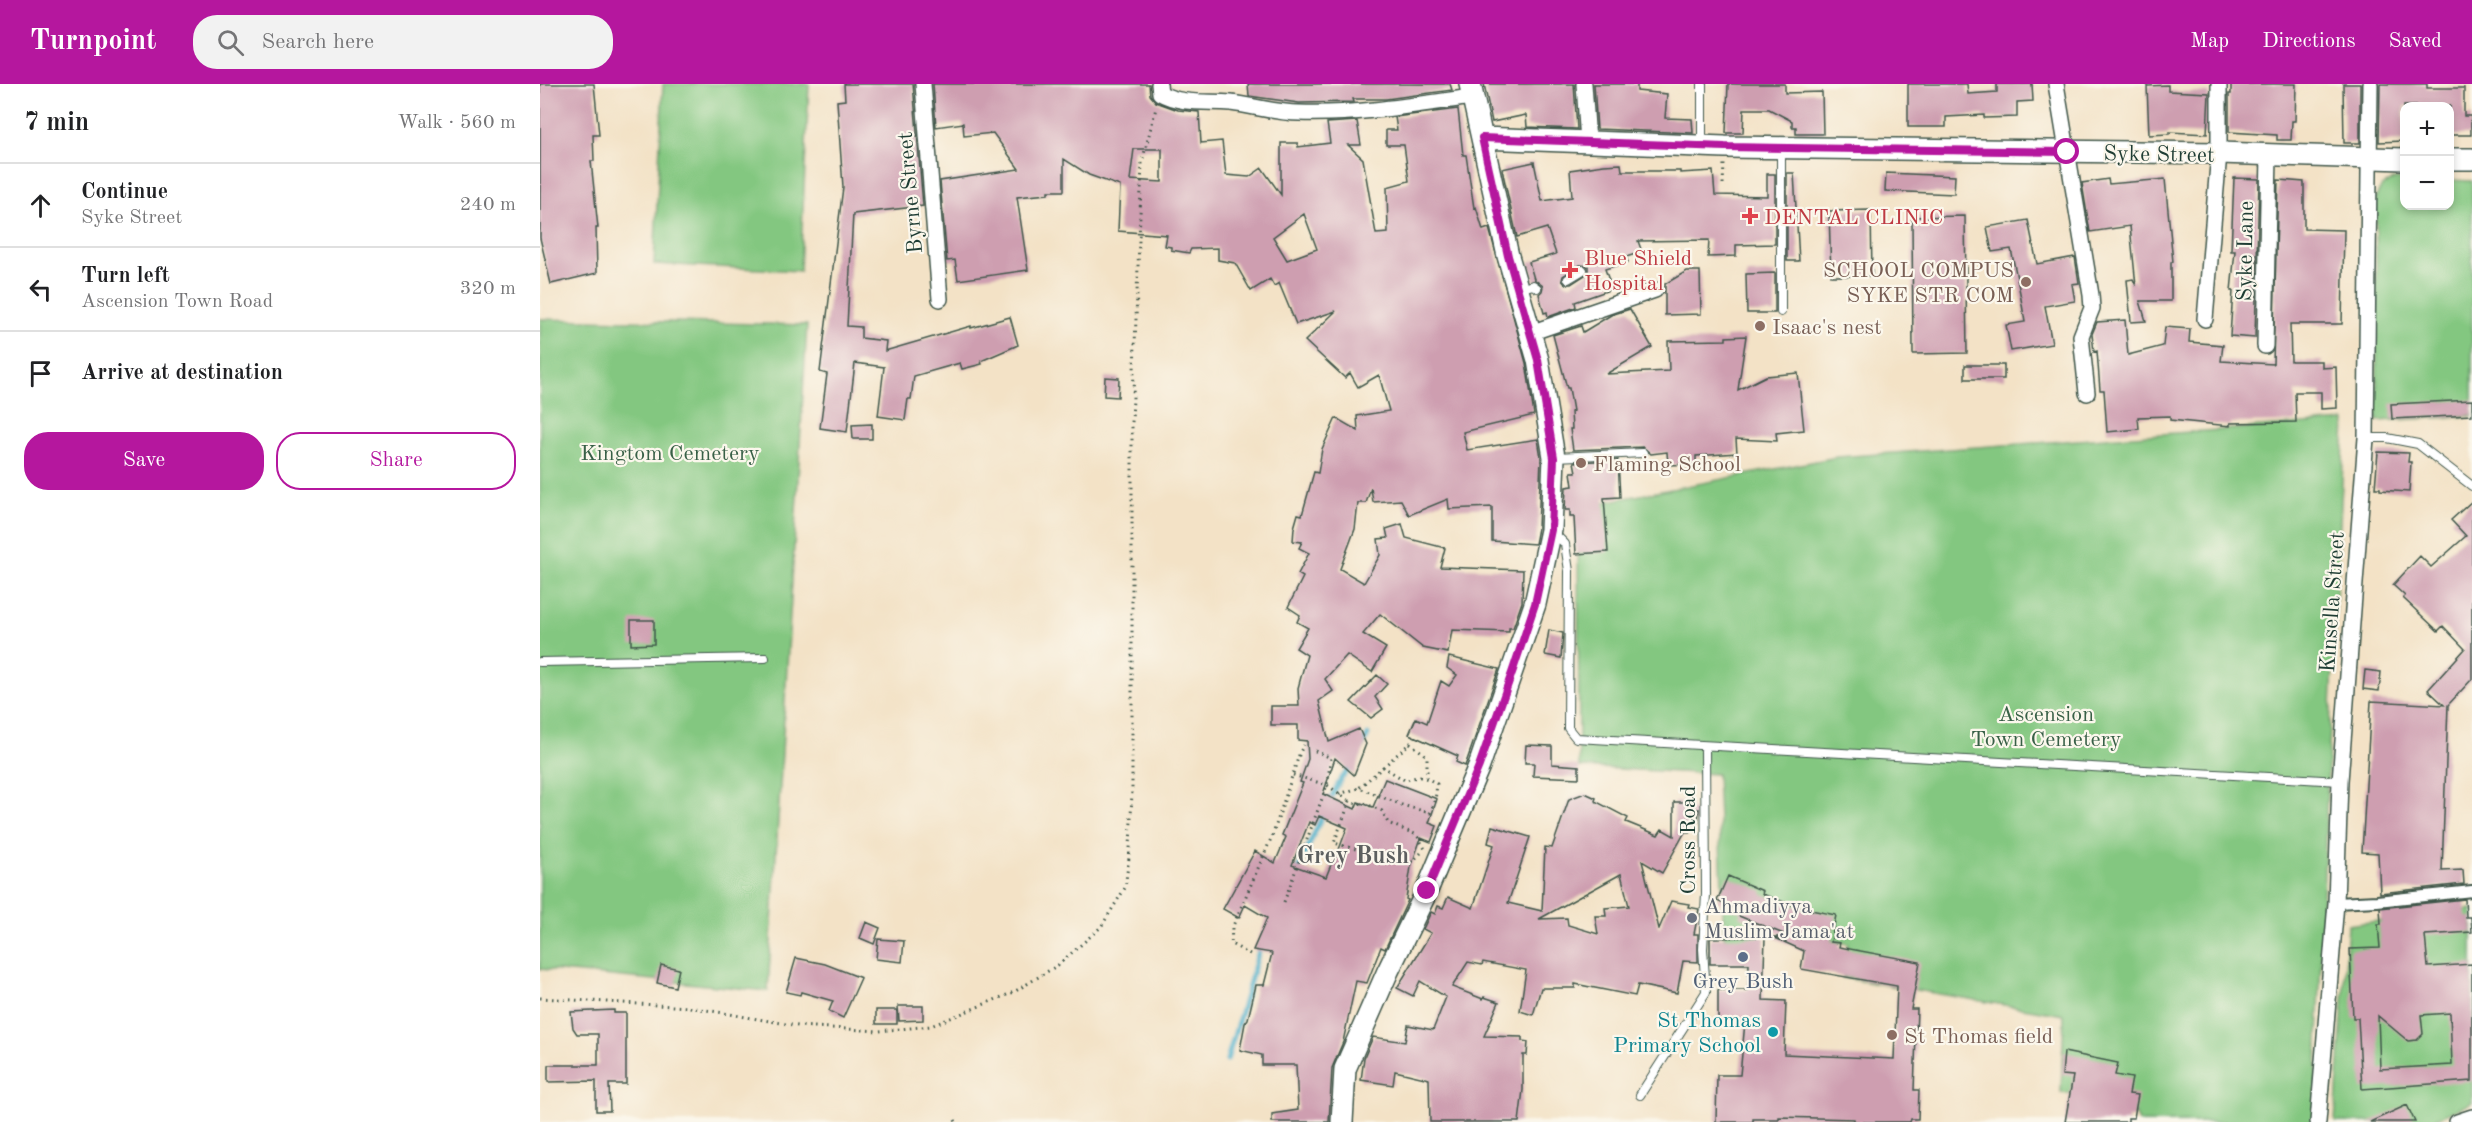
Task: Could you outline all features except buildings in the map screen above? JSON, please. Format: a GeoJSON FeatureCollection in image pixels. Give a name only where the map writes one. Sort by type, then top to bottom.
{"type":"FeatureCollection","features":[{"type":"Feature","properties":{"kind":"main road"},"geometry":{"type":"LineString","coordinates":[[1342,1122],[1345,1069],[1388,971],[1425,895],[1479,766],[1535,604],[1551,530],[1554,458],[1538,360],[1530,333],[1527,289],[1482,138],[1471,91]]}},
{"type":"Feature","properties":{"kind":"main road","name":"Syke Street"},"geometry":{"type":"LineString","coordinates":[[1482,138],[1702,146],[2219,153],[2400,159]]}},
{"type":"Feature","properties":{"kind":"main road"},"geometry":{"type":"LineString","coordinates":[[2454,159],[2472,159]]}},
{"type":"Feature","properties":{"kind":"street","name":"Byrne Street"},"geometry":{"type":"LineString","coordinates":[[923,84],[940,299]]}},
{"type":"Feature","properties":{"kind":"street"},"geometry":{"type":"LineString","coordinates":[[1584,84],[1588,142]]}},
{"type":"Feature","properties":{"kind":"street"},"geometry":{"type":"LineString","coordinates":[[2056,84],[2092,308],[2081,336],[2087,393]]}},
{"type":"Feature","properties":{"kind":"street"},"geometry":{"type":"LineString","coordinates":[[2205,319],[2219,153],[2219,84]]}},
{"type":"Feature","properties":{"kind":"street","name":"Kinsella Street"},"geometry":{"type":"LineString","coordinates":[[2318,1122],[2336,903],[2340,782],[2366,438],[2370,84]]}},
{"type":"Feature","properties":{"kind":"street"},"geometry":{"type":"LineString","coordinates":[[1159,88],[1172,100],[1231,104],[1295,113],[1333,114],[1390,109],[1471,91]]}},
{"type":"Feature","properties":{"kind":"street","name":"Syke Lane"},"geometry":{"type":"LineString","coordinates":[[2265,346],[2269,156]]}},
{"type":"Feature","properties":{"kind":"street"},"geometry":{"type":"LineString","coordinates":[[1530,333],[1655,290]]}},
{"type":"Feature","properties":{"kind":"street"},"geometry":{"type":"LineString","coordinates":[[2336,903],[2472,891]]}},
{"type":"Feature","properties":{"kind":"street"},"geometry":{"type":"LineString","coordinates":[[2457,1122],[2472,1117]]}},
{"type":"Feature","properties":{"kind":"lane"},"geometry":{"type":"LineString","coordinates":[[1702,84],[1702,146]]}},
{"type":"Feature","properties":{"kind":"lane"},"geometry":{"type":"LineString","coordinates":[[1780,147],[1781,312]]}},
{"type":"Feature","properties":{"kind":"lane"},"geometry":{"type":"LineString","coordinates":[[1568,279],[1583,270]]}},
{"type":"Feature","properties":{"kind":"lane"},"geometry":{"type":"LineString","coordinates":[[2366,438],[2387,438],[2418,444],[2472,486]]}},
{"type":"Feature","properties":{"kind":"lane"},"geometry":{"type":"LineString","coordinates":[[1554,458],[1643,453]]}},
{"type":"Feature","properties":{"kind":"lane"},"geometry":{"type":"LineString","coordinates":[[1551,530],[1560,536],[1565,544],[1569,571],[1568,728],[1576,738],[2340,782]]}},
{"type":"Feature","properties":{"kind":"lane"},"geometry":{"type":"LineString","coordinates":[[540,662],[765,658]]}},
{"type":"Feature","properties":{"kind":"lane","name":"Cross Road"},"geometry":{"type":"LineString","coordinates":[[1640,1095],[1706,992],[1703,949],[1706,894],[1705,746]]}},
{"type":"Feature","properties":{"kind":"path"},"geometry":{"type":"LineString","coordinates":[[540,998],[688,1007],[798,1026],[879,1031],[931,1026],[1014,992],[1058,965],[1101,927],[1125,888],[1130,850],[1132,423],[1142,162],[1159,88]]}},
{"type":"Feature","properties":{"kind":"path"},"geometry":{"type":"LineString","coordinates":[[1340,794],[1359,788],[1410,743],[1427,756],[1427,777]]}},
{"type":"Feature","properties":{"kind":"path"},"geometry":{"type":"LineString","coordinates":[[1250,954],[1231,944],[1232,928],[1273,834],[1304,745]]}},
{"type":"Feature","properties":{"kind":"path"},"geometry":{"type":"LineString","coordinates":[[1284,902],[1327,786],[1331,758],[1311,749]]}},
{"type":"Feature","properties":{"kind":"path"},"geometry":{"type":"LineString","coordinates":[[1359,788],[1402,806],[1430,813],[1435,801],[1437,784],[1427,777],[1418,776],[1406,781],[1383,767]]}},
{"type":"Feature","properties":{"kind":"path"},"geometry":{"type":"LineString","coordinates":[[1292,775],[1327,786],[1359,805],[1362,802],[1381,810],[1388,823],[1417,835],[1425,849],[1422,862]]}},
{"type":"Feature","properties":{"kind":"path"},"geometry":{"type":"LineString","coordinates":[[1350,801],[1334,843],[1410,864],[1425,849]]}},
{"type":"Feature","properties":{"kind":"green space"},"geometry":{"type":"Polygon","coordinates":[[[663,84],[809,84],[800,271],[654,264],[663,84]]]}},
{"type":"Feature","properties":{"kind":"green space"},"geometry":{"type":"Polygon","coordinates":[[[2395,179],[2400,179],[2400,210],[2454,210],[2454,180],[2472,181],[2472,416],[2377,421],[2376,197],[2382,186],[2395,179]]]}},
{"type":"Feature","properties":{"kind":"green space","name":"Kingtom Cemetery"},"geometry":{"type":"Polygon","coordinates":[[[540,319],[807,325],[768,991],[540,969],[540,319]]]}},
{"type":"Feature","properties":{"kind":"green space","name":"Ascension Town Cemetery"},"geometry":{"type":"Polygon","coordinates":[[[2345,421],[2327,789],[2315,1122],[2139,1122],[2129,1100],[2061,1093],[2064,1015],[1843,978],[1848,944],[1762,926],[1760,971],[1725,956],[1717,774],[1579,767],[1578,507],[1837,457],[2345,421]]]}},
{"type":"Feature","properties":{"kind":"green space"},"geometry":{"type":"Polygon","coordinates":[[[2472,909],[2472,1103],[2428,1122],[2335,1122],[2348,925],[2472,909]]]}},
{"type":"Feature","properties":{"kind":"waterway"},"geometry":{"type":"LineString","coordinates":[[1362,748],[1368,735]]}},
{"type":"Feature","properties":{"kind":"waterway"},"geometry":{"type":"LineString","coordinates":[[1328,803],[1341,779],[1352,766]]}},
{"type":"Feature","properties":{"kind":"waterway"},"geometry":{"type":"LineString","coordinates":[[1297,872],[1324,812]]}},
{"type":"Feature","properties":{"kind":"waterway"},"geometry":{"type":"LineString","coordinates":[[1227,1060],[1261,944]]}},
{"type":"Feature","properties":{"kind":"place","name":"DENTAL CLINIC"},"geometry":{"type":"Point","coordinates":[1750,216]}},
{"type":"Feature","properties":{"kind":"place","name":"Blue Shield Hospital"},"geometry":{"type":"Point","coordinates":[1570,270]}},
{"type":"Feature","properties":{"kind":"place","name":"SCHOOL COMPUS SYKE STR COM"},"geometry":{"type":"Point","coordinates":[2026,282]}},
{"type":"Feature","properties":{"kind":"place","name":"Isaac's nest"},"geometry":{"type":"Point","coordinates":[1760,326]}},
{"type":"Feature","properties":{"kind":"place","name":"Flaming School"},"geometry":{"type":"Point","coordinates":[1581,463]}},
{"type":"Feature","properties":{"kind":"place","name":"Ahmadiyya Muslim Jama'at"},"geometry":{"type":"Point","coordinates":[1692,918]}},
{"type":"Feature","properties":{"kind":"place","name":"Grey Bush"},"geometry":{"type":"Point","coordinates":[1743,957]}},
{"type":"Feature","properties":{"kind":"place","name":"St Thomas Primary School"},"geometry":{"type":"Point","coordinates":[1773,1032]}},
{"type":"Feature","properties":{"kind":"place","name":"St Thomas field"},"geometry":{"type":"Point","coordinates":[1892,1035]}},
{"type":"Feature","properties":{"kind":"district","name":"Grey Bush"},"geometry":{"type":"Point","coordinates":[1353,855]}},
{"type":"Feature","properties":{"kind":"route"},"geometry":{"type":"LineString","coordinates":[[1427,891],[1479,766],[1513,670],[1535,604],[1551,530],[1554,458],[1538,360],[1508,256],[1482,138],[1725,147],[2067,152]]}}]}
